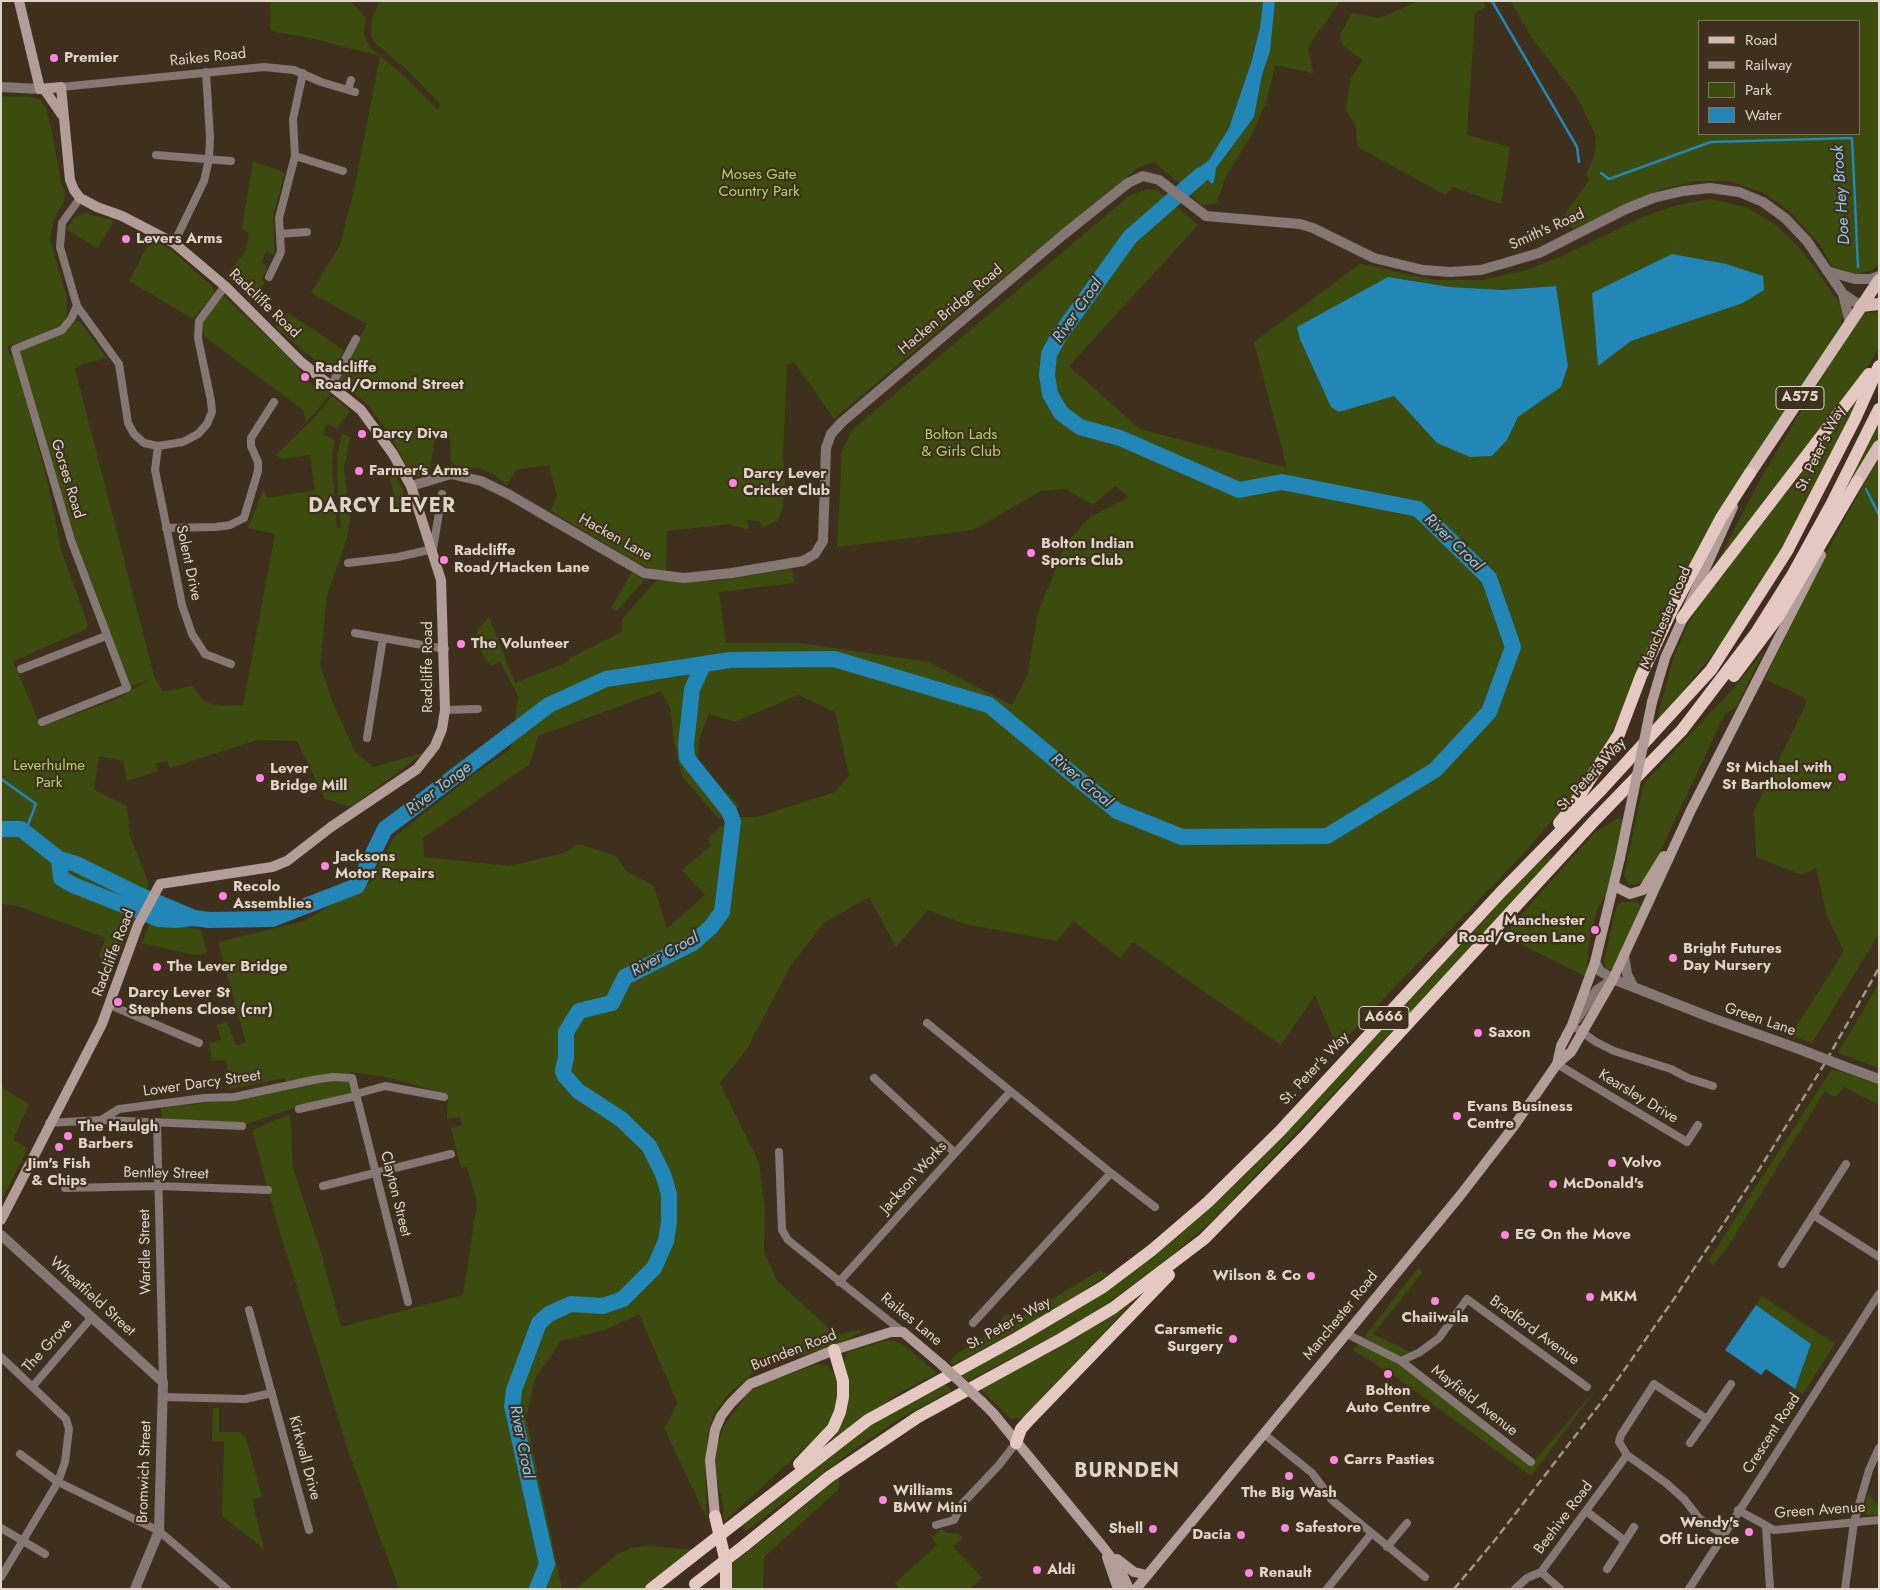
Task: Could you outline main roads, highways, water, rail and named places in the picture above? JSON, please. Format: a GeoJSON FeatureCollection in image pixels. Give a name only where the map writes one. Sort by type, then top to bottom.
{"type":"FeatureCollection","features":[{"type":"Feature","properties":{"kind":"highway"},"geometry":{"type":"LineString","coordinates":[[1682,618],[1879,364]]}},
{"type":"Feature","properties":{"kind":"highway","name":"St. Peter's Way"},"geometry":{"type":"LineString","coordinates":[[650,1589],[868,1420],[1063,1312],[1103,1287],[1152,1250],[1208,1202],[1280,1130],[1501,892],[1602,789],[1711,670],[1788,551],[1855,419],[1879,364]]}},
{"type":"Feature","properties":{"kind":"highway","name":"A666"},"geometry":{"type":"LineString","coordinates":[[692,1586],[829,1477],[910,1422],[1061,1339],[1113,1308],[1204,1239],[1303,1138],[1595,820],[1682,730],[1756,633],[1793,574],[1831,505],[1879,409]]}},
{"type":"Feature","properties":{"kind":"highway"},"geometry":{"type":"LineString","coordinates":[[1501,892],[1573,806],[1605,759],[1619,734],[1641,676],[1670,614],[1721,518],[1750,473]]}},
{"type":"Feature","properties":{"kind":"highway"},"geometry":{"type":"LineString","coordinates":[[1682,730],[1713,700],[1746,662],[1778,617],[1857,482]]}},
{"type":"Feature","properties":{"kind":"highway"},"geometry":{"type":"LineString","coordinates":[[1016,1443],[1022,1429],[1029,1420],[1204,1239]]}},
{"type":"Feature","properties":{"kind":"highway"},"geometry":{"type":"LineString","coordinates":[[741,1518],[809,1455],[833,1428],[843,1397],[843,1381],[834,1350]]}},
{"type":"Feature","properties":{"kind":"highway"},"geometry":{"type":"LineString","coordinates":[[716,1516],[726,1563],[726,1589]]}},
{"type":"Feature","properties":{"kind":"main road"},"geometry":{"type":"LineString","coordinates":[[19,1],[42,89],[57,105],[64,122]]}},
{"type":"Feature","properties":{"kind":"main road"},"geometry":{"type":"LineString","coordinates":[[42,89],[61,87],[64,122]]}},
{"type":"Feature","properties":{"kind":"main road","name":"Radcliffe Road"},"geometry":{"type":"LineString","coordinates":[[1,1220],[110,1005],[138,925],[160,884],[265,868],[287,861],[331,827],[417,769],[435,746],[442,729],[445,710],[445,649],[441,580],[411,486],[376,429],[355,404],[302,362],[225,286],[174,243],[80,198],[70,180],[64,122]]}},
{"type":"Feature","properties":{"kind":"main road","name":"Manchester Road"},"geometry":{"type":"LineString","coordinates":[[1557,1064],[1561,1046],[1572,1025],[1595,962],[1614,886],[1652,702],[1664,658],[1750,473],[1879,280]]}},
{"type":"Feature","properties":{"kind":"main road"},"geometry":{"type":"LineString","coordinates":[[1861,306],[1879,304]]}},
{"type":"Feature","properties":{"kind":"main road","name":"Manchester Road"},"geometry":{"type":"LineString","coordinates":[[1131,1589],[1142,1582],[1347,1334],[1459,1197],[1514,1126],[1557,1064],[1571,1052],[1613,979],[1691,810],[1857,482],[1879,446]]}},
{"type":"Feature","properties":{"kind":"main road"},"geometry":{"type":"LineString","coordinates":[[1614,886],[1630,894],[1643,890],[1691,810]]}},
{"type":"Feature","properties":{"kind":"main road","name":"Burnden Road"},"geometry":{"type":"LineString","coordinates":[[716,1516],[710,1460],[716,1430],[721,1416],[750,1384],[834,1350],[891,1332],[903,1332]]}},
{"type":"Feature","properties":{"kind":"main road","name":"Raikes Lane"},"geometry":{"type":"LineString","coordinates":[[903,1332],[942,1365],[993,1413],[1103,1547],[1120,1569],[1131,1589]]}},
{"type":"Feature","properties":{"kind":"main road","name":"Raikes Lane"},"geometry":{"type":"LineString","coordinates":[[1103,1547],[1142,1582]]}},
{"type":"Feature","properties":{"kind":"main road","name":"Raikes Lane"},"geometry":{"type":"LineString","coordinates":[[1103,1547],[1118,1589]]}},
{"type":"Feature","properties":{"kind":"water"},"geometry":{"type":"Polygon","coordinates":[[[1263,1],[1275,1],[1270,51],[1262,75],[1254,117],[1216,168],[1214,182],[1212,184],[1207,179],[1190,194],[1179,183],[1209,160],[1229,128],[1251,63],[1260,27],[1263,1]]]}},
{"type":"Feature","properties":{"kind":"water"},"geometry":{"type":"Polygon","coordinates":[[[1672,254],[1726,264],[1763,276],[1764,290],[1743,303],[1631,341],[1598,366],[1592,293],[1672,254]]]}},
{"type":"Feature","properties":{"kind":"water"},"geometry":{"type":"Polygon","coordinates":[[[1388,277],[1450,287],[1503,290],[1556,286],[1568,366],[1561,387],[1518,417],[1507,440],[1492,456],[1470,457],[1437,443],[1394,396],[1339,412],[1331,407],[1300,339],[1297,327],[1388,277]]]}},
{"type":"Feature","properties":{"kind":"water"},"geometry":{"type":"Polygon","coordinates":[[[1756,1305],[1811,1344],[1795,1389],[1766,1369],[1761,1375],[1725,1350],[1756,1305]]]}},
{"type":"Feature","properties":{"kind":"waterway"},"geometry":{"type":"LineString","coordinates":[[1492,1],[1577,147],[1579,162]]}},
{"type":"Feature","properties":{"kind":"waterway","name":"Doe Hey Brook"},"geometry":{"type":"LineString","coordinates":[[1601,173],[1609,179],[1711,142],[1852,138],[1858,267]]}},
{"type":"Feature","properties":{"kind":"waterway","name":"River Croal"},"geometry":{"type":"LineString","coordinates":[[1,829],[21,829],[59,859],[76,864],[139,895],[194,918],[209,920],[272,919],[357,886],[385,829],[549,705],[606,679],[730,660],[834,659],[989,705],[1117,811],[1182,837],[1327,836],[1435,770],[1489,712],[1513,647],[1489,578],[1418,509],[1282,482],[1239,490],[1120,438],[1080,427],[1061,413],[1050,394],[1047,375],[1049,354],[1059,336],[1130,237],[1201,175]]}},
{"type":"Feature","properties":{"kind":"waterway","name":"Doe Hey Brook"},"geometry":{"type":"LineString","coordinates":[[1866,489],[1879,515]]}},
{"type":"Feature","properties":{"kind":"waterway","name":"River Croal"},"geometry":{"type":"LineString","coordinates":[[537,1589],[547,1564],[512,1406],[514,1390],[539,1323],[549,1314],[571,1304],[603,1306],[623,1299],[654,1268],[666,1241],[669,1222],[669,1194],[663,1174],[649,1146],[621,1119],[578,1091],[565,1076],[563,1071],[566,1057],[566,1032],[579,1011],[612,1003],[625,977],[693,943],[711,927],[722,912],[733,822],[729,811],[687,758],[686,745],[692,689],[703,665]]}},
{"type":"Feature","properties":{"kind":"waterway"},"geometry":{"type":"LineString","coordinates":[[1,779],[36,804],[25,832]]}},
{"type":"Feature","properties":{"kind":"waterway","name":"River Tonge"},"geometry":{"type":"LineString","coordinates":[[59,859],[61,878],[73,885],[159,919],[193,918]]}},
{"type":"Feature","properties":{"kind":"railway"},"geometry":{"type":"LineString","coordinates":[[1454,1589],[1495,1540],[1606,1396],[1676,1296],[1757,1173],[1822,1068],[1879,968]]}},
{"type":"Feature","properties":{"kind":"place","name":"Premier"},"geometry":{"type":"Point","coordinates":[54,58]}},
{"type":"Feature","properties":{"kind":"place","name":"Levers Arms"},"geometry":{"type":"Point","coordinates":[126,239]}},
{"type":"Feature","properties":{"kind":"place","name":"Radcliffe Road/Ormond Street"},"geometry":{"type":"Point","coordinates":[305,377]}},
{"type":"Feature","properties":{"kind":"place","name":"Darcy Diva"},"geometry":{"type":"Point","coordinates":[362,434]}},
{"type":"Feature","properties":{"kind":"place","name":"Farmer's Arms"},"geometry":{"type":"Point","coordinates":[359,471]}},
{"type":"Feature","properties":{"kind":"place","name":"Darcy Lever Cricket Club"},"geometry":{"type":"Point","coordinates":[733,483]}},
{"type":"Feature","properties":{"kind":"place","name":"Bolton Indian Sports Club"},"geometry":{"type":"Point","coordinates":[1031,553]}},
{"type":"Feature","properties":{"kind":"place","name":"Radcliffe Road/Hacken Lane"},"geometry":{"type":"Point","coordinates":[444,560]}},
{"type":"Feature","properties":{"kind":"place","name":"The Volunteer"},"geometry":{"type":"Point","coordinates":[461,644]}},
{"type":"Feature","properties":{"kind":"place","name":"St Michael with St Bartholomew"},"geometry":{"type":"Point","coordinates":[1842,777]}},
{"type":"Feature","properties":{"kind":"place","name":"Lever Bridge Mill"},"geometry":{"type":"Point","coordinates":[260,778]}},
{"type":"Feature","properties":{"kind":"place","name":"Jacksons Motor Repairs"},"geometry":{"type":"Point","coordinates":[325,866]}},
{"type":"Feature","properties":{"kind":"place","name":"Recolo Assemblies"},"geometry":{"type":"Point","coordinates":[223,896]}},
{"type":"Feature","properties":{"kind":"place","name":"Manchester Road/Green Lane"},"geometry":{"type":"Point","coordinates":[1595,930]}},
{"type":"Feature","properties":{"kind":"place","name":"Bright Futures Day Nursery"},"geometry":{"type":"Point","coordinates":[1673,958]}},
{"type":"Feature","properties":{"kind":"place","name":"The Lever Bridge"},"geometry":{"type":"Point","coordinates":[157,967]}},
{"type":"Feature","properties":{"kind":"place","name":"Darcy Lever St Stephens Close (cnr)"},"geometry":{"type":"Point","coordinates":[118,1002]}},
{"type":"Feature","properties":{"kind":"place","name":"Saxon"},"geometry":{"type":"Point","coordinates":[1478,1033]}},
{"type":"Feature","properties":{"kind":"place","name":"Evans Business Centre"},"geometry":{"type":"Point","coordinates":[1457,1116]}},
{"type":"Feature","properties":{"kind":"place","name":"The Haulgh Barbers"},"geometry":{"type":"Point","coordinates":[68,1136]}},
{"type":"Feature","properties":{"kind":"place","name":"Jim's Fish & Chips"},"geometry":{"type":"Point","coordinates":[59,1147]}},
{"type":"Feature","properties":{"kind":"place","name":"Volvo"},"geometry":{"type":"Point","coordinates":[1612,1163]}},
{"type":"Feature","properties":{"kind":"place","name":"McDonald's"},"geometry":{"type":"Point","coordinates":[1553,1184]}},
{"type":"Feature","properties":{"kind":"place","name":"EG On the Move"},"geometry":{"type":"Point","coordinates":[1505,1235]}},
{"type":"Feature","properties":{"kind":"place","name":"Wilson & Co"},"geometry":{"type":"Point","coordinates":[1311,1276]}},
{"type":"Feature","properties":{"kind":"place","name":"MKM"},"geometry":{"type":"Point","coordinates":[1590,1297]}},
{"type":"Feature","properties":{"kind":"place","name":"Chaiiwala"},"geometry":{"type":"Point","coordinates":[1435,1301]}},
{"type":"Feature","properties":{"kind":"place","name":"Carsmetic Surgery"},"geometry":{"type":"Point","coordinates":[1233,1339]}},
{"type":"Feature","properties":{"kind":"place","name":"Bolton Auto Centre"},"geometry":{"type":"Point","coordinates":[1388,1374]}},
{"type":"Feature","properties":{"kind":"place","name":"Carrs Pasties"},"geometry":{"type":"Point","coordinates":[1334,1460]}},
{"type":"Feature","properties":{"kind":"place","name":"The Big Wash"},"geometry":{"type":"Point","coordinates":[1289,1476]}},
{"type":"Feature","properties":{"kind":"place","name":"Williams BMW Mini"},"geometry":{"type":"Point","coordinates":[883,1500]}},
{"type":"Feature","properties":{"kind":"place","name":"Safestore"},"geometry":{"type":"Point","coordinates":[1285,1528]}},
{"type":"Feature","properties":{"kind":"place","name":"Shell"},"geometry":{"type":"Point","coordinates":[1153,1529]}},
{"type":"Feature","properties":{"kind":"place","name":"Wendy's Off Licence"},"geometry":{"type":"Point","coordinates":[1749,1532]}},
{"type":"Feature","properties":{"kind":"place","name":"Dacia"},"geometry":{"type":"Point","coordinates":[1241,1535]}},
{"type":"Feature","properties":{"kind":"place","name":"Aldi"},"geometry":{"type":"Point","coordinates":[1037,1570]}},
{"type":"Feature","properties":{"kind":"place","name":"Renault"},"geometry":{"type":"Point","coordinates":[1249,1573]}},
{"type":"Feature","properties":{"kind":"district","name":"DARCY LEVER"},"geometry":{"type":"Point","coordinates":[382,507]}},
{"type":"Feature","properties":{"kind":"district","name":"BURNDEN"},"geometry":{"type":"Point","coordinates":[1127,1472]}},
{"type":"Feature","properties":{"kind":"park label","name":"Moses Gate Country Park"},"geometry":{"type":"Point","coordinates":[759,184]}},
{"type":"Feature","properties":{"kind":"park label","name":"Bolton Lads & Girls Club"},"geometry":{"type":"Point","coordinates":[961,444]}},
{"type":"Feature","properties":{"kind":"park label","name":"Leverhulme Park"},"geometry":{"type":"Point","coordinates":[49,774]}}]}
